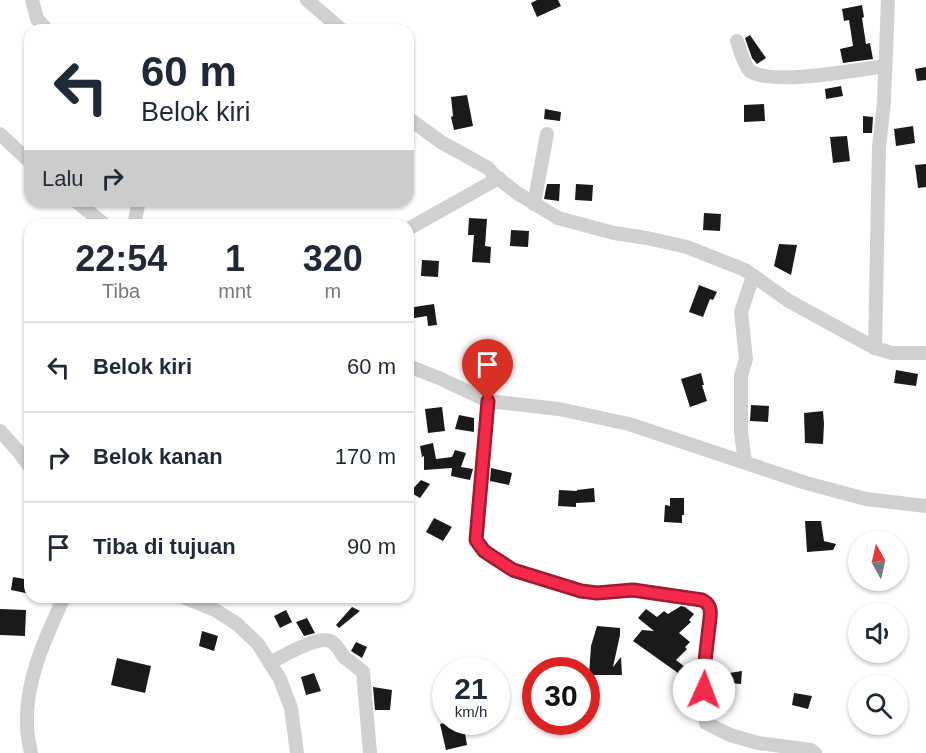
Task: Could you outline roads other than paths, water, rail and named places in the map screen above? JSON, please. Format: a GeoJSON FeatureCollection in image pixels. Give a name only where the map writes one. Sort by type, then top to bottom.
{"type":"FeatureCollection","features":[{"type":"Feature","properties":{"kind":"street"},"geometry":{"type":"LineString","coordinates":[[32,0],[37,19],[42,24]]}},
{"type":"Feature","properties":{"kind":"street"},"geometry":{"type":"LineString","coordinates":[[307,0],[335,24]]}},
{"type":"Feature","properties":{"kind":"street"},"geometry":{"type":"LineString","coordinates":[[875,348],[879,147],[884,102],[888,0]]}},
{"type":"Feature","properties":{"kind":"street"},"geometry":{"type":"LineString","coordinates":[[737,41],[748,69],[761,76],[811,77],[884,66]]}},
{"type":"Feature","properties":{"kind":"street"},"geometry":{"type":"LineString","coordinates":[[414,122],[441,142],[488,168],[517,193],[558,218],[614,233],[687,246],[745,270],[789,301],[875,348],[892,353],[926,353]]}},
{"type":"Feature","properties":{"kind":"street"},"geometry":{"type":"LineString","coordinates":[[0,127],[5,139],[24,156]]}},
{"type":"Feature","properties":{"kind":"street"},"geometry":{"type":"LineString","coordinates":[[534,204],[547,134]]}},
{"type":"Feature","properties":{"kind":"street"},"geometry":{"type":"LineString","coordinates":[[414,226],[499,178]]}},
{"type":"Feature","properties":{"kind":"street"},"geometry":{"type":"LineString","coordinates":[[83,207],[98,219]]}},
{"type":"Feature","properties":{"kind":"street"},"geometry":{"type":"LineString","coordinates":[[745,462],[741,432],[741,376],[746,359],[741,312],[753,276]]}},
{"type":"Feature","properties":{"kind":"street"},"geometry":{"type":"LineString","coordinates":[[414,368],[488,401],[559,409],[629,424],[806,483],[866,499],[926,506]]}},
{"type":"Feature","properties":{"kind":"street"},"geometry":{"type":"LineString","coordinates":[[488,401],[476,540],[484,551],[513,570],[581,591],[597,593],[633,590],[702,600],[707,603],[710,608],[710,618],[703,678],[706,723],[730,735],[758,743],[811,750],[815,753]]}},
{"type":"Feature","properties":{"kind":"street"},"geometry":{"type":"LineString","coordinates":[[0,431],[24,459]]}},
{"type":"Feature","properties":{"kind":"street"},"geometry":{"type":"LineString","coordinates":[[31,753],[27,725],[29,695],[42,648],[61,603]]}},
{"type":"Feature","properties":{"kind":"street"},"geometry":{"type":"LineString","coordinates":[[198,603],[215,610],[237,624],[258,644],[280,680],[291,708],[297,753]]}},
{"type":"Feature","properties":{"kind":"street"},"geometry":{"type":"LineString","coordinates":[[270,663],[321,640],[329,640],[336,645],[345,657],[363,672],[370,753]]}}]}
